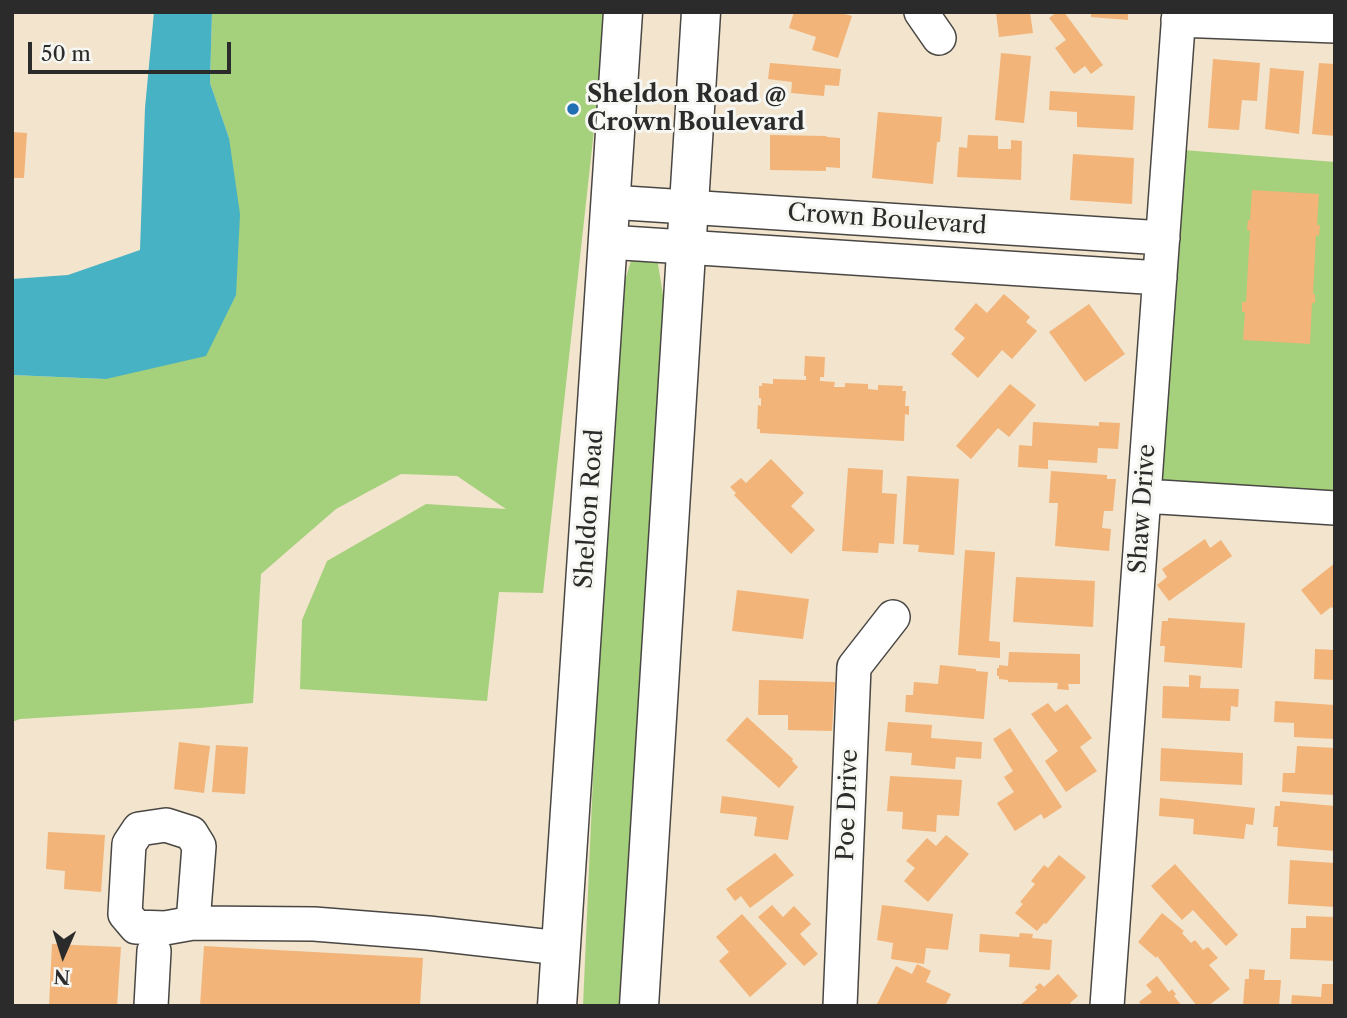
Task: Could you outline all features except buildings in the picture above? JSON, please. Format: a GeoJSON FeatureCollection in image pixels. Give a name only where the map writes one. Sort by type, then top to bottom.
{"type":"FeatureCollection","features":[{"type":"Feature","properties":{"kind":"main road","name":"Sheldon Road"},"geometry":{"type":"LineString","coordinates":[[557,1006],[623,12]]}},
{"type":"Feature","properties":{"kind":"main road"},"geometry":{"type":"LineString","coordinates":[[639,1006],[701,12]]}},
{"type":"Feature","properties":{"kind":"street"},"geometry":{"type":"LineString","coordinates":[[1179,16],[1335,26]]}},
{"type":"Feature","properties":{"kind":"street","name":"Shaw Drive"},"geometry":{"type":"LineString","coordinates":[[1107,1006],[1179,16]]}},
{"type":"Feature","properties":{"kind":"street","name":"Crown Boulevard"},"geometry":{"type":"LineString","coordinates":[[610,202],[1163,238]]}},
{"type":"Feature","properties":{"kind":"street","name":"Crown Boulevard"},"geometry":{"type":"LineString","coordinates":[[608,242],[1160,278]]}},
{"type":"Feature","properties":{"kind":"street"},"geometry":{"type":"LineString","coordinates":[[1144,496],[1335,508]]}},
{"type":"Feature","properties":{"kind":"street","name":"Poe Drive"},"geometry":{"type":"LineString","coordinates":[[840,1006],[854,667],[893,617]]}},
{"type":"Feature","properties":{"kind":"street"},"geometry":{"type":"LineString","coordinates":[[193,923],[314,924],[428,933],[560,948]]}},
{"type":"Feature","properties":{"kind":"street"},"geometry":{"type":"LineString","coordinates":[[151,1006],[154,951]]}},
{"type":"Feature","properties":{"kind":"green space"},"geometry":{"type":"Polygon","coordinates":[[[212,12],[607,12],[543,593],[499,592],[487,701],[300,689],[302,620],[327,561],[426,504],[506,509],[457,476],[401,474],[336,509],[261,574],[253,703],[20,719],[12,722],[12,375],[106,379],[229,138],[210,83],[212,12]]]}},
{"type":"Feature","properties":{"kind":"green space"},"geometry":{"type":"Polygon","coordinates":[[[1183,150],[1335,162],[1335,492],[1159,481],[1183,150]]]}},
{"type":"Feature","properties":{"kind":"green space"},"geometry":{"type":"Polygon","coordinates":[[[655,246],[664,301],[663,337],[632,1006],[583,1006],[596,709],[621,294],[633,254],[655,246]]]}},
{"type":"Feature","properties":{"kind":"water"},"geometry":{"type":"Polygon","coordinates":[[[154,12],[212,12],[210,83],[229,138],[240,214],[236,295],[206,356],[106,379],[12,375],[12,279],[68,275],[140,250],[145,108],[154,12]]]}},
{"type":"Feature","properties":{"kind":"place","name":"Sheldon Road @ Crown Boulevard"},"geometry":{"type":"Point","coordinates":[573,109]}}]}
